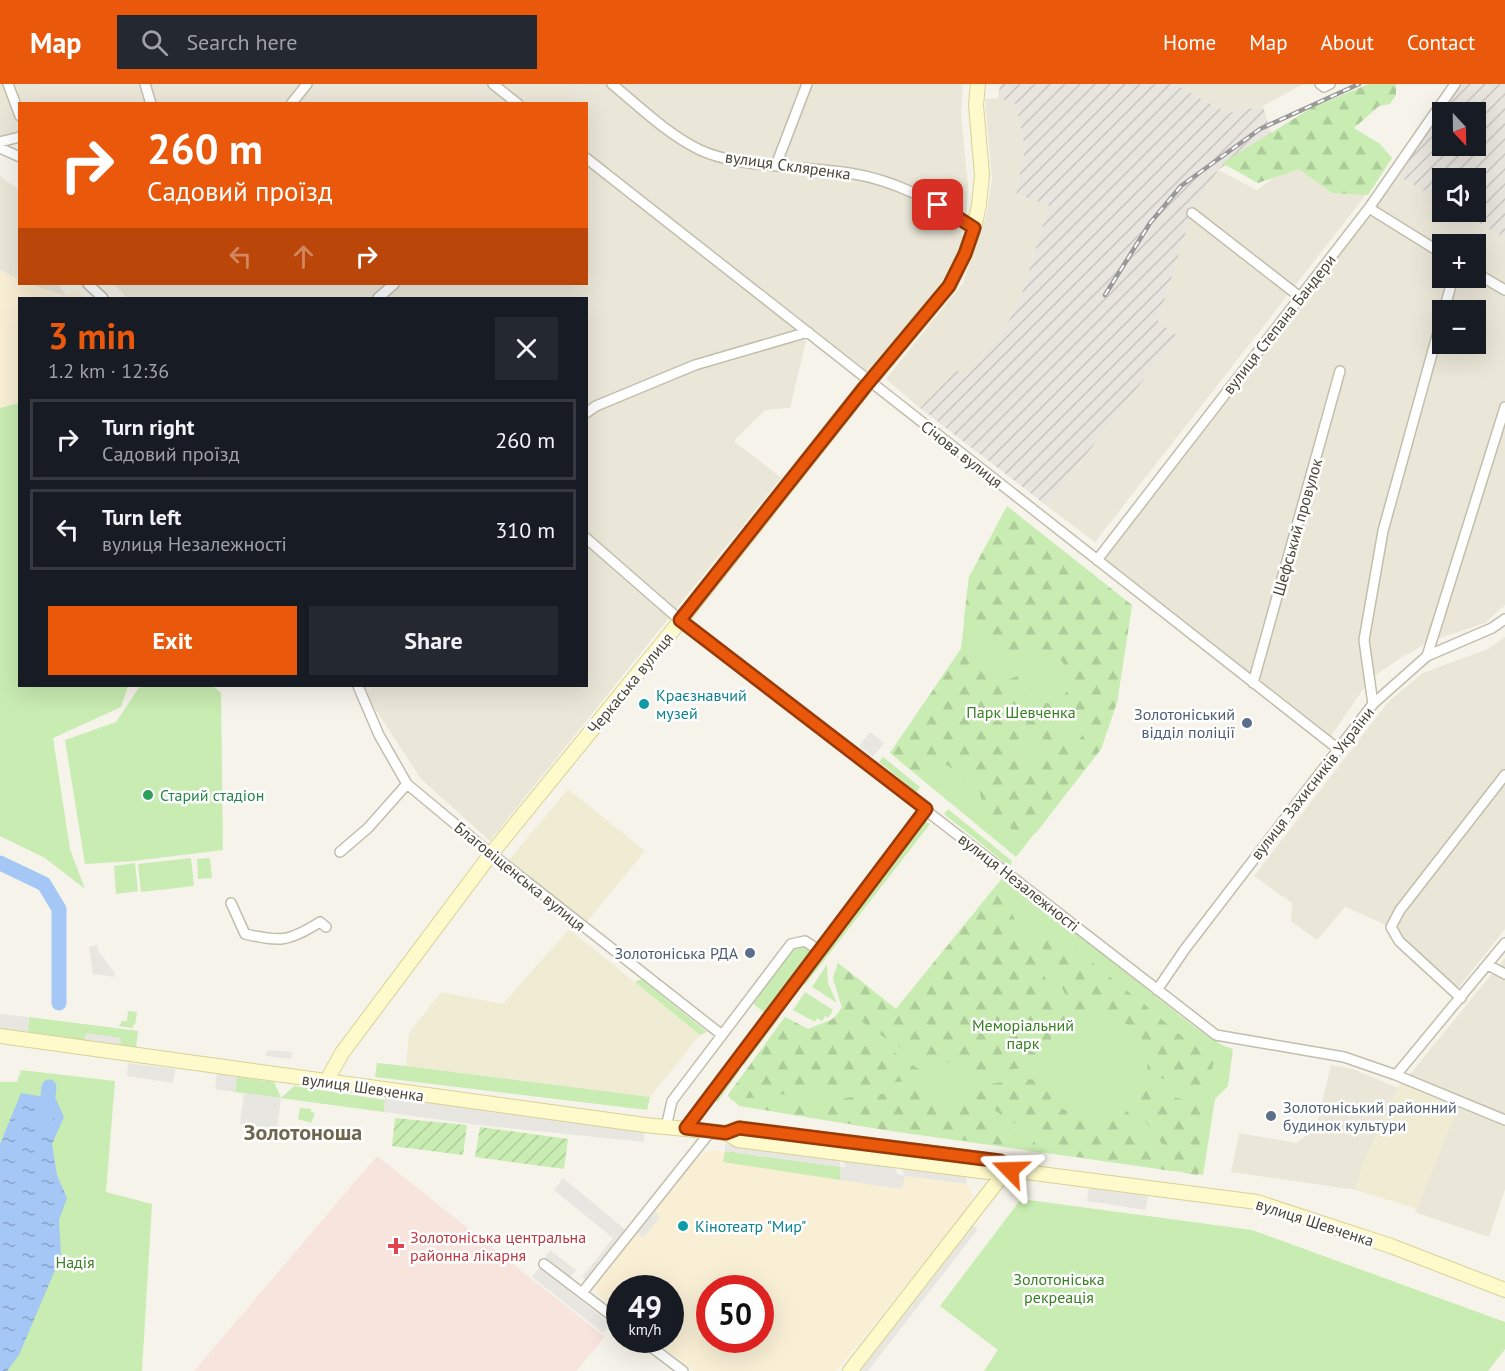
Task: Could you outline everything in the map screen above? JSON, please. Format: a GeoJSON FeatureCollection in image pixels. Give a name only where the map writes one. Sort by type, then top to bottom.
{"type":"FeatureCollection","features":[{"type":"Feature","properties":{"kind":"main road","name":"Черкаська вулиця"},"geometry":{"type":"LineString","coordinates":[[326,1082],[342,1053],[491,854],[870,381],[949,286],[965,254],[974,228],[982,175],[976,105],[978,84]]}},
{"type":"Feature","properties":{"kind":"main road","name":"вулиця Шевченка"},"geometry":{"type":"LineString","coordinates":[[0,1036],[666,1127],[726,1133],[739,1128],[994,1172],[1006,1180],[1010,1170],[1257,1202],[1391,1246],[1505,1290]]}},
{"type":"Feature","properties":{"kind":"main road"},"geometry":{"type":"LineString","coordinates":[[850,1371],[994,1172]]}},
{"type":"Feature","properties":{"kind":"street"},"geometry":{"type":"LineString","coordinates":[[8,84],[18,111]]}},
{"type":"Feature","properties":{"kind":"street"},"geometry":{"type":"LineString","coordinates":[[145,84],[150,102]]}},
{"type":"Feature","properties":{"kind":"street"},"geometry":{"type":"LineString","coordinates":[[293,102],[307,84]]}},
{"type":"Feature","properties":{"kind":"street"},"geometry":{"type":"LineString","coordinates":[[493,84],[516,102]]}},
{"type":"Feature","properties":{"kind":"street","name":"вулиця Скляренка"},"geometry":{"type":"LineString","coordinates":[[612,84],[666,130],[701,151],[735,160],[851,173],[893,184],[924,196],[974,228]]}},
{"type":"Feature","properties":{"kind":"street"},"geometry":{"type":"LineString","coordinates":[[776,165],[807,84]]}},
{"type":"Feature","properties":{"kind":"street"},"geometry":{"type":"LineString","coordinates":[[1320,84],[1324,87],[1330,84]]}},
{"type":"Feature","properties":{"kind":"street","name":"вулиця Степана Бандери"},"geometry":{"type":"LineString","coordinates":[[1097,560],[1369,208],[1455,84]]}},
{"type":"Feature","properties":{"kind":"street"},"geometry":{"type":"LineString","coordinates":[[0,142],[18,138]]}},
{"type":"Feature","properties":{"kind":"street"},"geometry":{"type":"LineString","coordinates":[[0,148],[18,156]]}},
{"type":"Feature","properties":{"kind":"street","name":"Січова вулиця"},"geometry":{"type":"LineString","coordinates":[[588,160],[1338,749]]}},
{"type":"Feature","properties":{"kind":"street"},"geometry":{"type":"LineString","coordinates":[[1369,208],[1432,247]]}},
{"type":"Feature","properties":{"kind":"street"},"geometry":{"type":"LineString","coordinates":[[1192,213],[1300,297]]}},
{"type":"Feature","properties":{"kind":"street"},"geometry":{"type":"LineString","coordinates":[[1486,279],[1505,290]]}},
{"type":"Feature","properties":{"kind":"street"},"geometry":{"type":"LineString","coordinates":[[91,285],[102,297]]}},
{"type":"Feature","properties":{"kind":"street"},"geometry":{"type":"LineString","coordinates":[[379,297],[393,285]]}},
{"type":"Feature","properties":{"kind":"street"},"geometry":{"type":"LineString","coordinates":[[588,412],[596,406],[695,365],[808,332]]}},
{"type":"Feature","properties":{"kind":"street"},"geometry":{"type":"LineString","coordinates":[[1373,704],[1364,640],[1381,542],[1432,354]]}},
{"type":"Feature","properties":{"kind":"street","name":"Шефський провулок"},"geometry":{"type":"LineString","coordinates":[[1253,683],[1340,371]]}},
{"type":"Feature","properties":{"kind":"street"},"geometry":{"type":"LineString","coordinates":[[1427,656],[1505,407]]}},
{"type":"Feature","properties":{"kind":"street","name":"вулиця Незалежності"},"geometry":{"type":"LineString","coordinates":[[588,540],[680,620],[1216,1035],[1344,1057],[1396,1075],[1505,1120]]}},
{"type":"Feature","properties":{"kind":"street","name":"вулиця Захисників України"},"geometry":{"type":"LineString","coordinates":[[1156,990],[1373,704],[1427,656],[1492,628],[1505,619]]}},
{"type":"Feature","properties":{"kind":"street","name":"Благовіщенська вулиця"},"geometry":{"type":"LineString","coordinates":[[358,687],[379,735],[407,784],[491,854],[722,1035]]}},
{"type":"Feature","properties":{"kind":"street"},"geometry":{"type":"LineString","coordinates":[[1461,998],[1399,941],[1391,927],[1400,910],[1505,775]]}},
{"type":"Feature","properties":{"kind":"street"},"geometry":{"type":"LineString","coordinates":[[340,852],[368,828],[407,784]]}},
{"type":"Feature","properties":{"kind":"street"},"geometry":{"type":"LineString","coordinates":[[686,1128],[926,809]]}},
{"type":"Feature","properties":{"kind":"street"},"geometry":{"type":"LineString","coordinates":[[231,903],[245,934],[275,940],[299,935],[320,922],[326,927]]}},
{"type":"Feature","properties":{"kind":"street"},"geometry":{"type":"LineString","coordinates":[[666,1127],[672,1101],[791,944],[805,941],[820,951]]}},
{"type":"Feature","properties":{"kind":"street"},"geometry":{"type":"LineString","coordinates":[[1396,1075],[1505,943]]}},
{"type":"Feature","properties":{"kind":"street"},"geometry":{"type":"LineString","coordinates":[[1488,964],[1505,974]]}},
{"type":"Feature","properties":{"kind":"street"},"geometry":{"type":"LineString","coordinates":[[582,1293],[711,1131]]}},
{"type":"Feature","properties":{"kind":"street"},"geometry":{"type":"LineString","coordinates":[[544,1264],[606,1311]]}},
{"type":"Feature","properties":{"kind":"street"},"geometry":{"type":"LineString","coordinates":[[659,1353],[682,1371]]}},
{"type":"Feature","properties":{"kind":"shaded area"},"geometry":{"type":"Polygon","coordinates":[[[0,84],[8,84],[18,113],[18,137],[0,142],[0,84]]]}},
{"type":"Feature","properties":{"kind":"shaded area"},"geometry":{"type":"Polygon","coordinates":[[[15,84],[963,84],[961,116],[968,185],[966,223],[957,255],[932,297],[863,375],[808,333],[790,408],[765,410],[734,441],[781,478],[490,841],[421,779],[372,704],[365,687],[588,687],[588,297],[126,297],[115,285],[588,285],[588,102],[20,102],[15,84]]]}},
{"type":"Feature","properties":{"kind":"shaded area"},"geometry":{"type":"Polygon","coordinates":[[[1000,84],[1174,84],[1228,113],[1263,106],[1271,133],[1218,170],[1192,213],[1158,321],[1177,336],[1047,506],[920,408],[956,370],[966,376],[1005,328],[1021,297],[1049,205],[1016,194],[1025,148],[1016,104],[998,98],[1000,84]]]}},
{"type":"Feature","properties":{"kind":"shaded area"},"geometry":{"type":"Polygon","coordinates":[[[1174,84],[1303,84],[1263,106],[1228,113],[1174,84]]]}},
{"type":"Feature","properties":{"kind":"shaded area"},"geometry":{"type":"Polygon","coordinates":[[[1455,84],[1505,84],[1505,238],[1477,222],[1486,222],[1486,168],[1432,168],[1432,196],[1393,173],[1432,117],[1432,156],[1486,156],[1486,102],[1442,102],[1455,84]]]}},
{"type":"Feature","properties":{"kind":"shaded area"},"geometry":{"type":"Polygon","coordinates":[[[998,98],[1016,103],[1025,148],[1016,194],[1049,205],[1021,297],[1005,328],[966,376],[956,370],[920,408],[886,379],[963,283],[986,217],[992,179],[985,99],[998,98]]]}},
{"type":"Feature","properties":{"kind":"shaded area"},"geometry":{"type":"Polygon","coordinates":[[[1337,130],[1365,196],[1095,542],[1047,506],[1177,336],[1158,321],[1192,213],[1218,170],[1257,190],[1337,130]]]}},
{"type":"Feature","properties":{"kind":"shaded area"},"geometry":{"type":"Polygon","coordinates":[[[1393,173],[1432,196],[1432,222],[1477,222],[1505,238],[1505,605],[1485,623],[1431,641],[1370,679],[1331,736],[1101,555],[1393,173]]]}},
{"type":"Feature","properties":{"kind":"shaded area"},"geometry":{"type":"Polygon","coordinates":[[[0,176],[18,189],[18,279],[0,270],[0,176]]]}},
{"type":"Feature","properties":{"kind":"shaded area"},"geometry":{"type":"Polygon","coordinates":[[[0,270],[18,279],[18,285],[31,285],[66,296],[75,289],[84,297],[18,297],[18,403],[0,408],[0,270]]]}},
{"type":"Feature","properties":{"kind":"shaded area"},"geometry":{"type":"Polygon","coordinates":[[[31,285],[60,285],[66,296],[31,285]]]}},
{"type":"Feature","properties":{"kind":"shaded area"},"geometry":{"type":"Polygon","coordinates":[[[1505,637],[1505,929],[1455,992],[1391,927],[1345,907],[1317,940],[1291,921],[1292,903],[1254,876],[1389,701],[1423,673],[1488,649],[1505,637]]]}},
{"type":"Feature","properties":{"kind":"shaded area"},"geometry":{"type":"Polygon","coordinates":[[[870,732],[884,743],[873,757],[859,746],[870,732]]]}},
{"type":"Feature","properties":{"kind":"shaded area"},"geometry":{"type":"Polygon","coordinates":[[[568,789],[645,851],[587,922],[508,861],[568,789]]]}},
{"type":"Feature","properties":{"kind":"shaded area"},"geometry":{"type":"Polygon","coordinates":[[[569,929],[700,1035],[650,1097],[406,1066],[409,1033],[441,992],[503,1004],[569,929]]]}},
{"type":"Feature","properties":{"kind":"shaded area"},"geometry":{"type":"Polygon","coordinates":[[[97,945],[99,952],[115,973],[114,977],[93,974],[89,947],[97,945]]]}},
{"type":"Feature","properties":{"kind":"shaded area"},"geometry":{"type":"Polygon","coordinates":[[[1505,958],[1505,1189],[1489,1237],[1414,1212],[1417,1209],[1406,1079],[1505,958]]]}},
{"type":"Feature","properties":{"kind":"shaded area"},"geometry":{"type":"Polygon","coordinates":[[[0,1014],[29,1017],[28,1032],[0,1028],[0,1014]]]}},
{"type":"Feature","properties":{"kind":"shaded area"},"geometry":{"type":"Polygon","coordinates":[[[86,1033],[121,1038],[120,1045],[85,1040],[86,1033]]]}},
{"type":"Feature","properties":{"kind":"shaded area"},"geometry":{"type":"Polygon","coordinates":[[[267,1050],[292,1052],[291,1059],[266,1056],[267,1050]]]}},
{"type":"Feature","properties":{"kind":"shaded area"},"geometry":{"type":"Polygon","coordinates":[[[128,1063],[175,1069],[173,1083],[127,1076],[128,1063]]]}},
{"type":"Feature","properties":{"kind":"shaded area"},"geometry":{"type":"Polygon","coordinates":[[[1331,1065],[1353,1069],[1398,1088],[1363,1164],[1356,1190],[1231,1172],[1239,1133],[1297,1143],[1316,1128],[1331,1065]]]}},
{"type":"Feature","properties":{"kind":"shaded area"},"geometry":{"type":"Polygon","coordinates":[[[217,1074],[237,1077],[235,1092],[215,1089],[217,1074]]]}},
{"type":"Feature","properties":{"kind":"shaded area"},"geometry":{"type":"Polygon","coordinates":[[[1401,1082],[1459,1105],[1417,1209],[1356,1190],[1363,1162],[1401,1082]]]}},
{"type":"Feature","properties":{"kind":"shaded area"},"geometry":{"type":"Polygon","coordinates":[[[386,1090],[645,1125],[644,1142],[478,1125],[384,1112],[386,1090]]]}},
{"type":"Feature","properties":{"kind":"shaded area"},"geometry":{"type":"Polygon","coordinates":[[[244,1093],[281,1098],[277,1129],[240,1124],[244,1093]]]}},
{"type":"Feature","properties":{"kind":"shaded area"},"geometry":{"type":"Polygon","coordinates":[[[725,1144],[838,1158],[841,1167],[846,1167],[842,1160],[894,1166],[897,1174],[904,1176],[902,1169],[966,1173],[967,1184],[905,1176],[902,1189],[840,1180],[840,1167],[725,1151],[725,1144]]]}},
{"type":"Feature","properties":{"kind":"shaded area"},"geometry":{"type":"Polygon","coordinates":[[[711,1150],[967,1184],[971,1189],[972,1202],[967,1211],[836,1371],[694,1371],[671,1353],[684,1353],[684,1275],[606,1275],[606,1301],[598,1295],[596,1283],[698,1156],[711,1150]]]}},
{"type":"Feature","properties":{"kind":"shaded area","name":"Золотоніська центральна районна лікарня"},"geometry":{"type":"Polygon","coordinates":[[[377,1156],[605,1337],[576,1371],[194,1371],[377,1156]]]}},
{"type":"Feature","properties":{"kind":"shaded area"},"geometry":{"type":"Polygon","coordinates":[[[563,1178],[627,1231],[587,1281],[582,1277],[613,1238],[554,1190],[563,1178]]]}},
{"type":"Feature","properties":{"kind":"shaded area"},"geometry":{"type":"Polygon","coordinates":[[[1089,1188],[1148,1196],[1146,1210],[1087,1201],[1089,1188]]]}},
{"type":"Feature","properties":{"kind":"shaded area"},"geometry":{"type":"Polygon","coordinates":[[[653,1205],[659,1218],[643,1238],[634,1229],[653,1205]]]}},
{"type":"Feature","properties":{"kind":"shaded area"},"geometry":{"type":"Polygon","coordinates":[[[967,1221],[978,1229],[868,1371],[850,1371],[967,1221]]]}},
{"type":"Feature","properties":{"kind":"shaded area"},"geometry":{"type":"Polygon","coordinates":[[[550,1250],[576,1270],[570,1277],[545,1257],[550,1250]]]}},
{"type":"Feature","properties":{"kind":"shaded area"},"geometry":{"type":"Polygon","coordinates":[[[540,1267],[606,1321],[606,1329],[603,1333],[532,1277],[540,1267]]]}},
{"type":"Feature","properties":{"kind":"green space"},"geometry":{"type":"Polygon","coordinates":[[[1369,84],[1399,84],[1396,85],[1396,95],[1390,104],[1379,106],[1354,128],[1380,144],[1392,158],[1368,195],[1332,193],[1299,169],[1258,183],[1222,163],[1313,107],[1369,84]]]}},
{"type":"Feature","properties":{"kind":"green space"},"geometry":{"type":"Polygon","coordinates":[[[18,403],[18,687],[128,687],[121,707],[53,738],[70,849],[85,889],[45,858],[0,836],[0,408],[18,403]]]}},
{"type":"Feature","properties":{"kind":"green space","name":"Парк Шевченка"},"geometry":{"type":"Polygon","coordinates":[[[1007,506],[1132,605],[1117,702],[1101,749],[1036,833],[1016,835],[1009,826],[981,807],[981,795],[978,788],[952,768],[936,761],[917,774],[890,753],[961,649],[995,685],[1022,674],[1023,687],[1028,696],[1036,701],[1046,703],[1055,701],[1064,695],[1069,686],[1070,672],[1060,659],[1052,655],[1035,657],[997,647],[985,640],[964,619],[969,577],[1007,506]],[[1053,707],[1039,724],[1071,750],[1085,732],[1053,707]],[[1028,727],[1008,753],[1032,772],[1052,747],[1028,727]]]}},
{"type":"Feature","properties":{"kind":"green space","name":"Парк Шевченка"},"geometry":{"type":"Polygon","coordinates":[[[969,577],[1132,605],[1117,702],[1101,749],[1016,857],[890,753],[961,649],[969,577]]]}},
{"type":"Feature","properties":{"kind":"green space","name":"Старий стадіон"},"geometry":{"type":"Polygon","coordinates":[[[139,687],[214,687],[221,693],[223,850],[134,861],[85,864],[65,740],[116,722],[139,687]]]}},
{"type":"Feature","properties":{"kind":"green space"},"geometry":{"type":"Polygon","coordinates":[[[883,757],[920,787],[916,792],[879,762],[883,757]]]}},
{"type":"Feature","properties":{"kind":"green space"},"geometry":{"type":"Polygon","coordinates":[[[948,809],[1012,861],[1010,867],[944,814],[948,809]]]}},
{"type":"Feature","properties":{"kind":"green space"},"geometry":{"type":"Polygon","coordinates":[[[925,821],[930,824],[805,985],[801,982],[925,821]]]}},
{"type":"Feature","properties":{"kind":"green space"},"geometry":{"type":"Polygon","coordinates":[[[191,858],[194,886],[141,892],[138,864],[191,858]]]}},
{"type":"Feature","properties":{"kind":"green space"},"geometry":{"type":"Polygon","coordinates":[[[210,858],[212,878],[198,879],[197,859],[210,858]]]}},
{"type":"Feature","properties":{"kind":"green space"},"geometry":{"type":"Polygon","coordinates":[[[135,863],[138,891],[116,894],[114,866],[135,863]]]}},
{"type":"Feature","properties":{"kind":"green space","name":"Меморіальний парк"},"geometry":{"type":"Polygon","coordinates":[[[1004,876],[1196,1028],[1222,1045],[1233,1049],[1228,1086],[1215,1099],[1203,1175],[891,1131],[739,1106],[728,1095],[785,1017],[808,1029],[835,1018],[842,1007],[833,978],[838,963],[896,1009],[1004,876]]]}},
{"type":"Feature","properties":{"kind":"green space"},"geometry":{"type":"Polygon","coordinates":[[[997,885],[1068,1021],[1050,1041],[1042,1067],[963,1073],[956,1065],[944,1062],[929,1068],[842,1008],[833,978],[838,963],[896,1009],[997,885]]]}},
{"type":"Feature","properties":{"kind":"green space"},"geometry":{"type":"Polygon","coordinates":[[[1021,904],[1132,995],[1115,1016],[1096,1013],[1076,1016],[1021,904]]]}},
{"type":"Feature","properties":{"kind":"green space"},"geometry":{"type":"Polygon","coordinates":[[[802,945],[812,952],[765,1013],[752,1003],[793,949],[802,945]]]}},
{"type":"Feature","properties":{"kind":"green space"},"geometry":{"type":"Polygon","coordinates":[[[827,964],[828,983],[837,1003],[812,987],[827,964]]]}},
{"type":"Feature","properties":{"kind":"green space"},"geometry":{"type":"Polygon","coordinates":[[[641,979],[707,1032],[700,1035],[635,982],[641,979]]]}},
{"type":"Feature","properties":{"kind":"green space"},"geometry":{"type":"Polygon","coordinates":[[[805,992],[833,1010],[828,1018],[825,1016],[822,1021],[817,1018],[815,1022],[793,1010],[805,992]]]}},
{"type":"Feature","properties":{"kind":"green space"},"geometry":{"type":"Polygon","coordinates":[[[1138,999],[1149,1008],[1133,1029],[1122,1021],[1138,999]]]}},
{"type":"Feature","properties":{"kind":"green space"},"geometry":{"type":"Polygon","coordinates":[[[128,1011],[137,1012],[133,1028],[119,1026],[122,1021],[127,1021],[128,1011]]]}},
{"type":"Feature","properties":{"kind":"green space"},"geometry":{"type":"Polygon","coordinates":[[[774,1012],[780,1017],[744,1065],[738,1060],[774,1012]]]}},
{"type":"Feature","properties":{"kind":"green space"},"geometry":{"type":"Polygon","coordinates":[[[837,1014],[926,1074],[925,1079],[731,1100],[728,1095],[785,1017],[808,1029],[828,1022],[837,1014]]]}},
{"type":"Feature","properties":{"kind":"green space"},"geometry":{"type":"Polygon","coordinates":[[[1155,1014],[1184,1038],[1217,1044],[1208,1091],[1146,1074],[1147,1053],[1139,1035],[1155,1014]]]}},
{"type":"Feature","properties":{"kind":"green space"},"geometry":{"type":"Polygon","coordinates":[[[29,1017],[138,1031],[136,1048],[120,1045],[121,1038],[86,1034],[85,1040],[28,1032],[29,1017]]]}},
{"type":"Feature","properties":{"kind":"green space"},"geometry":{"type":"Polygon","coordinates":[[[377,1063],[650,1097],[647,1110],[375,1077],[377,1063]]]}},
{"type":"Feature","properties":{"kind":"green space"},"geometry":{"type":"Polygon","coordinates":[[[734,1065],[740,1070],[717,1103],[714,1092],[734,1065]]]}},
{"type":"Feature","properties":{"kind":"green space","name":"Надія"},"geometry":{"type":"Polygon","coordinates":[[[21,1070],[115,1081],[106,1192],[152,1204],[142,1371],[0,1371],[0,1082],[17,1082],[21,1070]]]}},
{"type":"Feature","properties":{"kind":"green space"},"geometry":{"type":"Polygon","coordinates":[[[237,1077],[274,1082],[281,1098],[294,1086],[385,1100],[384,1112],[235,1092],[237,1077]]]}},
{"type":"Feature","properties":{"kind":"green space"},"geometry":{"type":"Polygon","coordinates":[[[1043,1078],[1051,1098],[1029,1132],[964,1091],[967,1086],[1043,1078]]]}},
{"type":"Feature","properties":{"kind":"green space"},"geometry":{"type":"Polygon","coordinates":[[[925,1089],[929,1094],[886,1130],[765,1110],[766,1107],[925,1089]]]}},
{"type":"Feature","properties":{"kind":"green space"},"geometry":{"type":"Polygon","coordinates":[[[1143,1089],[1205,1105],[1201,1130],[1205,1131],[1198,1175],[1184,1173],[1133,1105],[1143,1089]]]}},
{"type":"Feature","properties":{"kind":"green space"},"geometry":{"type":"Polygon","coordinates":[[[958,1097],[1023,1138],[1015,1147],[901,1132],[935,1098],[947,1102],[958,1097]]]}},
{"type":"Feature","properties":{"kind":"green space"},"geometry":{"type":"Polygon","coordinates":[[[1057,1105],[1068,1112],[1043,1153],[1028,1151],[1057,1105]]]}},
{"type":"Feature","properties":{"kind":"green space"},"geometry":{"type":"Polygon","coordinates":[[[300,1108],[311,1109],[311,1112],[315,1113],[311,1123],[298,1119],[300,1108]]]}},
{"type":"Feature","properties":{"kind":"green space"},"geometry":{"type":"Polygon","coordinates":[[[1127,1111],[1172,1171],[1050,1153],[1076,1116],[1102,1120],[1127,1111]]]}},
{"type":"Feature","properties":{"kind":"green space"},"geometry":{"type":"Polygon","coordinates":[[[395,1118],[467,1125],[463,1155],[392,1146],[395,1118]]]}},
{"type":"Feature","properties":{"kind":"green space"},"geometry":{"type":"Polygon","coordinates":[[[480,1127],[568,1139],[564,1169],[475,1157],[480,1127]]]}},
{"type":"Feature","properties":{"kind":"green space"},"geometry":{"type":"Polygon","coordinates":[[[725,1151],[841,1167],[840,1180],[723,1162],[725,1151]]]}},
{"type":"Feature","properties":{"kind":"green space","name":"Золотоніська рекреація"},"geometry":{"type":"Polygon","coordinates":[[[1021,1199],[1252,1230],[1505,1322],[1505,1349],[1488,1371],[984,1371],[998,1350],[940,1306],[1021,1199]]]}},
{"type":"Feature","properties":{"kind":"water"},"geometry":{"type":"Polygon","coordinates":[[[21,1093],[56,1099],[64,1117],[52,1144],[57,1175],[67,1198],[59,1220],[61,1256],[19,1355],[7,1371],[0,1371],[0,1144],[21,1093]]]}},
{"type":"Feature","properties":{"kind":"waterway"},"geometry":{"type":"LineString","coordinates":[[0,863],[44,884],[59,909],[59,1003]]}},
{"type":"Feature","properties":{"kind":"waterway"},"geometry":{"type":"LineString","coordinates":[[46,1117],[49,1087]]}},
{"type":"Feature","properties":{"kind":"railway"},"geometry":{"type":"LineString","coordinates":[[1105,295],[1150,223],[1181,186],[1260,129],[1359,84]]}},
{"type":"Feature","properties":{"kind":"place","name":"Краєзнавчий музей"},"geometry":{"type":"Point","coordinates":[644,704]}},
{"type":"Feature","properties":{"kind":"place","name":"Золотоніський відділ поліції"},"geometry":{"type":"Point","coordinates":[1247,723]}},
{"type":"Feature","properties":{"kind":"place","name":"Старий стадіон"},"geometry":{"type":"Point","coordinates":[148,795]}},
{"type":"Feature","properties":{"kind":"place","name":"Золотоніська РДА"},"geometry":{"type":"Point","coordinates":[750,953]}},
{"type":"Feature","properties":{"kind":"place","name":"Золотоніський районний будинок культури"},"geometry":{"type":"Point","coordinates":[1271,1116]}},
{"type":"Feature","properties":{"kind":"place","name":"Кінотеатр \"Мир\""},"geometry":{"type":"Point","coordinates":[683,1226]}},
{"type":"Feature","properties":{"kind":"place","name":"Золотоніська центральна районна лікарня"},"geometry":{"type":"Point","coordinates":[396,1246]}},
{"type":"Feature","properties":{"kind":"district","name":"Золотоноша"},"geometry":{"type":"Point","coordinates":[303,1132]}},
{"type":"Feature","properties":{"kind":"route"},"geometry":{"type":"LineString","coordinates":[[938,205],[974,228],[965,254],[949,286],[864,388],[680,620],[926,809],[686,1128],[726,1133],[739,1128],[1000,1161],[1004,1162],[1010,1170]]}}]}
